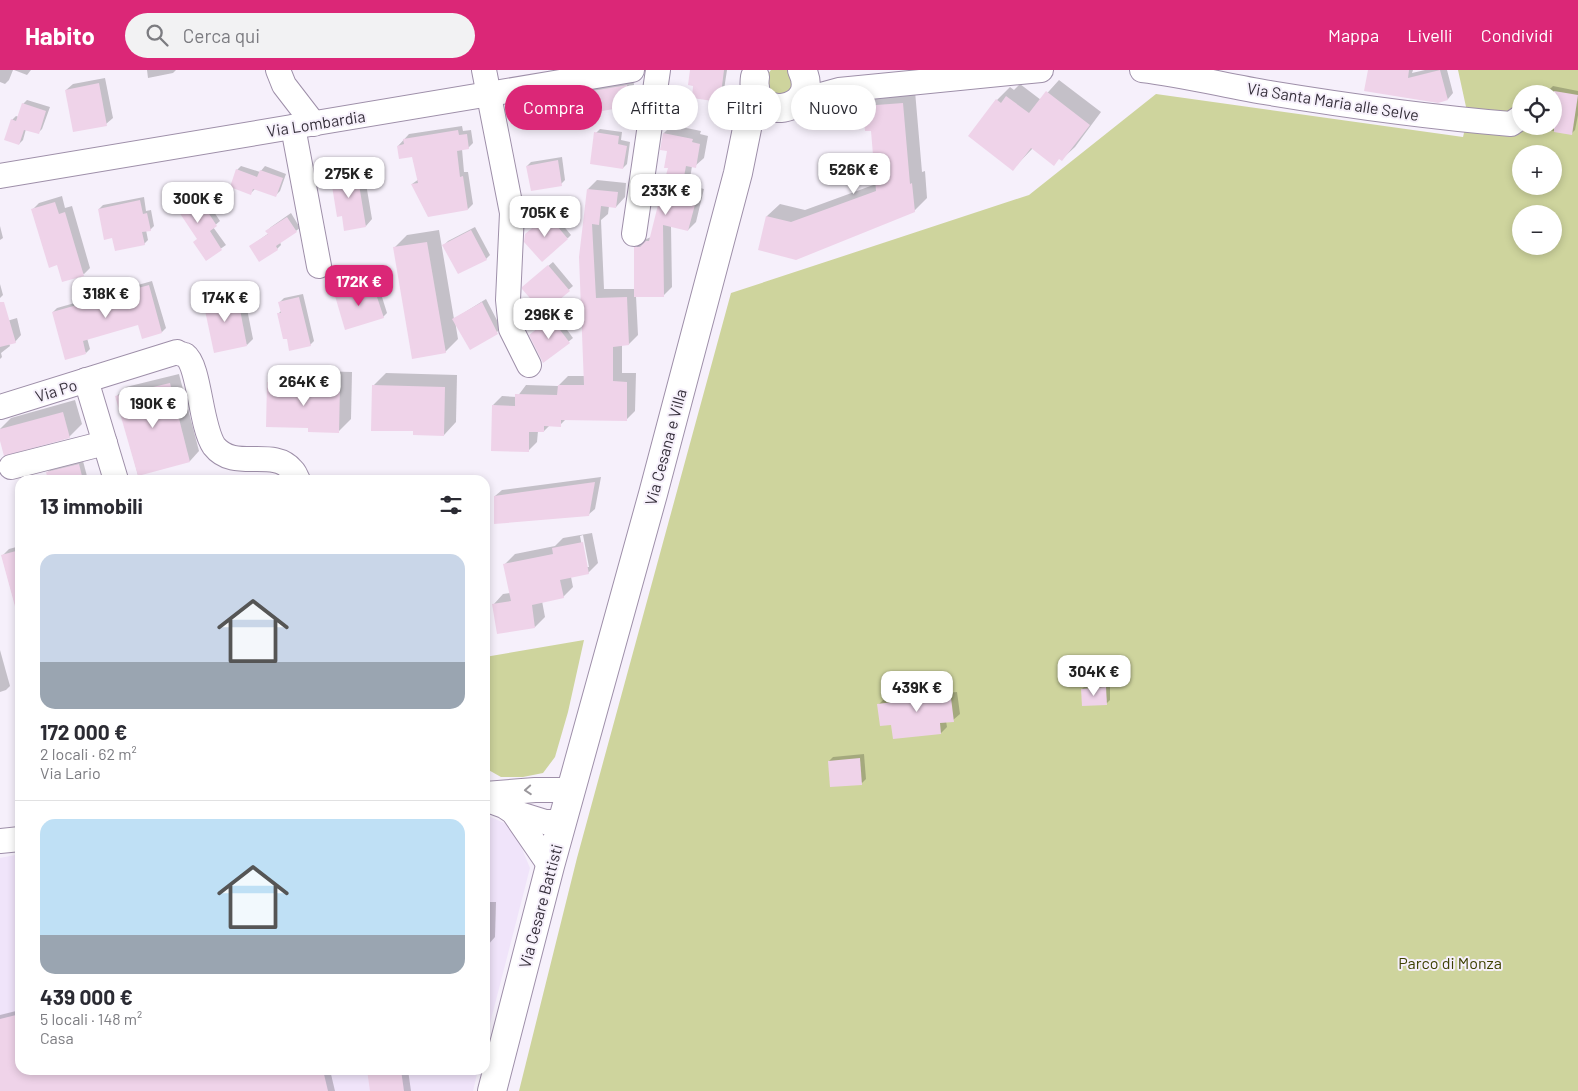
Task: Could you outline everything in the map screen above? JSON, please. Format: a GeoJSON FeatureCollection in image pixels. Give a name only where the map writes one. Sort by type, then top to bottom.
{"type":"FeatureCollection","features":[{"type":"Feature","properties":{"kind":"main road"},"geometry":{"type":"LineString","coordinates":[[756,75],[757,95],[766,105],[791,92]]}},
{"type":"Feature","properties":{"kind":"main road","name":"Via Cesana e Villa"},"geometry":{"type":"LineString","coordinates":[[589,720],[653,494],[738,173],[756,75]]}},
{"type":"Feature","properties":{"kind":"main road","name":"Via Cesana e Villa"},"geometry":{"type":"LineString","coordinates":[[738,173],[758,135],[791,95]]}},
{"type":"Feature","properties":{"kind":"main road","name":"Via Cesare Battisti"},"geometry":{"type":"LineString","coordinates":[[492,1091],[589,720]]}},
{"type":"Feature","properties":{"kind":"street"},"geometry":{"type":"LineString","coordinates":[[278,70],[303,126],[319,266]]}},
{"type":"Feature","properties":{"kind":"street"},"geometry":{"type":"LineString","coordinates":[[484,70],[512,212],[508,300],[511,329],[529,365]]}},
{"type":"Feature","properties":{"kind":"street","name":"Via Lombardia"},"geometry":{"type":"LineString","coordinates":[[0,176],[632,70]]}},
{"type":"Feature","properties":{"kind":"street"},"geometry":{"type":"LineString","coordinates":[[634,234],[658,70]]}},
{"type":"Feature","properties":{"kind":"street"},"geometry":{"type":"LineString","coordinates":[[876,86],[1041,70]]}},
{"type":"Feature","properties":{"kind":"street","name":"Via Santa Maria alle Selve"},"geometry":{"type":"LineString","coordinates":[[1142,70],[1270,93],[1435,117],[1512,123]]}},
{"type":"Feature","properties":{"kind":"street","name":"Via Po"},"geometry":{"type":"LineString","coordinates":[[0,407],[177,352],[185,355],[189,360],[197,382],[208,435],[215,447],[223,454],[235,459],[282,462],[295,475]]}},
{"type":"Feature","properties":{"kind":"street"},"geometry":{"type":"LineString","coordinates":[[86,380],[115,475]]}},
{"type":"Feature","properties":{"kind":"street"},"geometry":{"type":"LineString","coordinates":[[11,467],[105,443]]}},
{"type":"Feature","properties":{"kind":"street"},"geometry":{"type":"LineString","coordinates":[[490,794],[535,790],[571,790]]}},
{"type":"Feature","properties":{"kind":"street"},"geometry":{"type":"LineString","coordinates":[[490,801],[513,812],[545,822],[562,822]]}},
{"type":"Feature","properties":{"kind":"street"},"geometry":{"type":"LineString","coordinates":[[513,812],[550,866]]}},
{"type":"Feature","properties":{"kind":"street"},"geometry":{"type":"LineString","coordinates":[[0,842],[15,840]]}},
{"type":"Feature","properties":{"kind":"shaded area"},"geometry":{"type":"Polygon","coordinates":[[[490,817],[513,827],[530,868],[490,1024],[490,817]]]}},
{"type":"Feature","properties":{"kind":"shaded area"},"geometry":{"type":"Polygon","coordinates":[[[15,855],[15,1075],[477,1075],[473,1091],[0,1091],[0,858],[15,855]]]}},
{"type":"Feature","properties":{"kind":"green space"},"geometry":{"type":"Polygon","coordinates":[[[771,70],[789,70],[794,79],[789,92],[781,94],[781,85],[768,85],[767,75],[771,70]]]}},
{"type":"Feature","properties":{"kind":"green space","name":"Parco di Monza"},"geometry":{"type":"Polygon","coordinates":[[[1458,70],[1578,70],[1578,1091],[519,1091],[577,858],[731,293],[1029,195],[1156,94],[1463,137],[1468,116],[1458,70]]]}},
{"type":"Feature","properties":{"kind":"green space"},"geometry":{"type":"Polygon","coordinates":[[[584,640],[568,712],[555,757],[543,773],[523,777],[501,777],[490,771],[490,656],[584,640]]]}},
{"type":"Feature","properties":{"kind":"building"},"geometry":{"type":"Polygon","coordinates":[[[690,70],[724,70],[722,85],[708,85],[708,100],[698,99],[698,85],[688,85],[690,70]]]}},
{"type":"Feature","properties":{"kind":"building"},"geometry":{"type":"Polygon","coordinates":[[[1368,70],[1409,70],[1408,78],[1440,70],[1448,100],[1438,103],[1364,91],[1368,70]]]}},
{"type":"Feature","properties":{"kind":"building"},"geometry":{"type":"Polygon","coordinates":[[[99,83],[107,126],[73,132],[65,90],[99,83]]]}},
{"type":"Feature","properties":{"kind":"building"},"geometry":{"type":"Polygon","coordinates":[[[612,88],[612,109],[602,111],[602,89],[612,88]]]}},
{"type":"Feature","properties":{"kind":"building"},"geometry":{"type":"Polygon","coordinates":[[[1046,91],[1090,125],[1062,161],[1059,159],[1054,166],[1031,148],[1013,171],[968,136],[996,99],[1001,103],[1006,96],[1029,113],[1046,91]]]}},
{"type":"Feature","properties":{"kind":"building"},"geometry":{"type":"Polygon","coordinates":[[[1562,92],[1578,95],[1572,135],[1562,133],[1562,92]]]}},
{"type":"Feature","properties":{"kind":"building"},"geometry":{"type":"Polygon","coordinates":[[[22,103],[46,111],[39,134],[24,130],[19,145],[4,140],[11,119],[16,121],[22,103]]]}},
{"type":"Feature","properties":{"kind":"building"},"geometry":{"type":"Polygon","coordinates":[[[903,103],[910,184],[912,183],[915,212],[796,260],[758,250],[766,216],[791,222],[876,191],[871,131],[865,130],[876,130],[876,105],[903,103]]]}},
{"type":"Feature","properties":{"kind":"building"},"geometry":{"type":"Polygon","coordinates":[[[458,130],[459,135],[467,134],[469,149],[457,151],[460,177],[463,176],[468,210],[428,217],[411,184],[418,183],[412,157],[399,159],[397,146],[404,144],[403,139],[458,130]]]}},
{"type":"Feature","properties":{"kind":"building"},"geometry":{"type":"Polygon","coordinates":[[[594,132],[619,136],[618,144],[627,146],[623,169],[590,164],[594,132]]]}},
{"type":"Feature","properties":{"kind":"building"},"geometry":{"type":"Polygon","coordinates":[[[663,133],[693,139],[692,142],[700,144],[696,168],[686,166],[681,193],[697,197],[688,231],[663,225],[664,297],[634,297],[634,247],[640,247],[646,241],[649,241],[660,197],[667,197],[669,176],[666,175],[668,168],[664,168],[667,151],[660,150],[663,133]]]}},
{"type":"Feature","properties":{"kind":"building"},"geometry":{"type":"Polygon","coordinates":[[[558,160],[562,186],[531,191],[526,166],[558,160]]]}},
{"type":"Feature","properties":{"kind":"building"},"geometry":{"type":"Polygon","coordinates":[[[356,166],[366,227],[344,231],[342,216],[337,217],[332,186],[337,185],[334,170],[356,166]]]}},
{"type":"Feature","properties":{"kind":"building"},"geometry":{"type":"Polygon","coordinates":[[[236,169],[257,177],[260,170],[283,178],[276,197],[253,189],[251,195],[230,187],[236,169]]]}},
{"type":"Feature","properties":{"kind":"building"},"geometry":{"type":"Polygon","coordinates":[[[187,189],[200,209],[204,206],[217,226],[210,231],[222,250],[206,261],[193,242],[197,239],[171,200],[187,189]]]}},
{"type":"Feature","properties":{"kind":"building"},"geometry":{"type":"Polygon","coordinates":[[[587,189],[618,192],[616,208],[601,206],[599,225],[592,224],[596,298],[627,297],[629,345],[613,347],[613,381],[627,382],[627,421],[561,420],[561,427],[544,426],[544,432],[529,432],[529,452],[491,451],[492,405],[515,406],[515,394],[557,395],[558,385],[584,385],[579,257],[587,189]]]}},
{"type":"Feature","properties":{"kind":"building"},"geometry":{"type":"Polygon","coordinates":[[[140,200],[143,214],[147,213],[151,231],[142,232],[145,245],[115,251],[112,238],[104,240],[98,209],[140,200]]]}},
{"type":"Feature","properties":{"kind":"building"},"geometry":{"type":"Polygon","coordinates":[[[55,202],[59,214],[65,212],[84,276],[62,282],[57,265],[49,268],[31,209],[55,202]]]}},
{"type":"Feature","properties":{"kind":"building"},"geometry":{"type":"Polygon","coordinates":[[[548,215],[568,239],[542,262],[524,242],[525,234],[548,215]]]}},
{"type":"Feature","properties":{"kind":"building"},"geometry":{"type":"Polygon","coordinates":[[[287,217],[297,232],[276,246],[278,250],[259,262],[249,246],[268,234],[265,231],[287,217]]]}},
{"type":"Feature","properties":{"kind":"building"},"geometry":{"type":"Polygon","coordinates":[[[471,230],[487,260],[458,274],[442,245],[471,230]]]}},
{"type":"Feature","properties":{"kind":"building"},"geometry":{"type":"Polygon","coordinates":[[[427,242],[446,353],[412,359],[393,247],[427,242]]]}},
{"type":"Feature","properties":{"kind":"building"},"geometry":{"type":"Polygon","coordinates":[[[548,265],[570,291],[543,313],[522,287],[548,265]]]}},
{"type":"Feature","properties":{"kind":"building"},"geometry":{"type":"Polygon","coordinates":[[[149,285],[162,333],[142,339],[138,325],[83,341],[86,354],[65,360],[52,312],[149,285]]]}},
{"type":"Feature","properties":{"kind":"building"},"geometry":{"type":"Polygon","coordinates":[[[373,285],[384,318],[345,330],[335,296],[373,285]]]}},
{"type":"Feature","properties":{"kind":"building"},"geometry":{"type":"Polygon","coordinates":[[[237,294],[247,346],[214,353],[203,301],[237,294]]]}},
{"type":"Feature","properties":{"kind":"building"},"geometry":{"type":"Polygon","coordinates":[[[299,297],[311,346],[289,351],[287,339],[283,339],[277,313],[281,313],[278,302],[299,297]]]}},
{"type":"Feature","properties":{"kind":"building"},"geometry":{"type":"Polygon","coordinates":[[[0,302],[4,302],[16,343],[0,347],[0,302]]]}},
{"type":"Feature","properties":{"kind":"building"},"geometry":{"type":"Polygon","coordinates":[[[482,302],[498,334],[470,350],[452,319],[482,302]]]}},
{"type":"Feature","properties":{"kind":"building"},"geometry":{"type":"Polygon","coordinates":[[[551,318],[570,343],[543,363],[529,335],[551,318]]]}},
{"type":"Feature","properties":{"kind":"building"},"geometry":{"type":"Polygon","coordinates":[[[267,382],[340,385],[339,433],[308,432],[308,428],[266,427],[267,382]]]}},
{"type":"Feature","properties":{"kind":"building"},"geometry":{"type":"Polygon","coordinates":[[[170,383],[190,462],[138,475],[115,396],[170,383]]]}},
{"type":"Feature","properties":{"kind":"building"},"geometry":{"type":"Polygon","coordinates":[[[372,385],[445,387],[444,436],[413,435],[413,431],[371,431],[372,385]]]}},
{"type":"Feature","properties":{"kind":"building"},"geometry":{"type":"Polygon","coordinates":[[[63,412],[70,438],[4,456],[0,441],[0,429],[63,412]]]}},
{"type":"Feature","properties":{"kind":"building"},"geometry":{"type":"Polygon","coordinates":[[[79,464],[82,475],[47,475],[46,472],[79,464]]]}},
{"type":"Feature","properties":{"kind":"building"},"geometry":{"type":"Polygon","coordinates":[[[595,482],[589,516],[494,524],[494,496],[595,482]]]}},
{"type":"Feature","properties":{"kind":"building"},"geometry":{"type":"Polygon","coordinates":[[[583,542],[589,574],[560,580],[564,598],[532,605],[535,628],[497,634],[492,604],[511,601],[503,564],[553,554],[552,548],[583,542]]]}},
{"type":"Feature","properties":{"kind":"building"},"geometry":{"type":"Polygon","coordinates":[[[15,551],[15,606],[1,555],[15,551]]]}},
{"type":"Feature","properties":{"kind":"building"},"geometry":{"type":"Polygon","coordinates":[[[937,683],[939,699],[951,698],[954,722],[940,723],[941,734],[893,739],[891,725],[880,726],[877,704],[910,700],[909,686],[937,683]]]}},
{"type":"Feature","properties":{"kind":"building"},"geometry":{"type":"Polygon","coordinates":[[[1106,687],[1107,705],[1082,706],[1081,689],[1106,687]]]}},
{"type":"Feature","properties":{"kind":"building"},"geometry":{"type":"Polygon","coordinates":[[[860,758],[862,785],[830,787],[828,761],[860,758]]]}},
{"type":"Feature","properties":{"kind":"building"},"geometry":{"type":"Polygon","coordinates":[[[15,1015],[15,1075],[324,1075],[328,1091],[0,1091],[0,1019],[15,1015]]]}},
{"type":"Feature","properties":{"kind":"building"},"geometry":{"type":"Polygon","coordinates":[[[368,1075],[402,1075],[404,1091],[370,1091],[368,1075]]]}}]}
